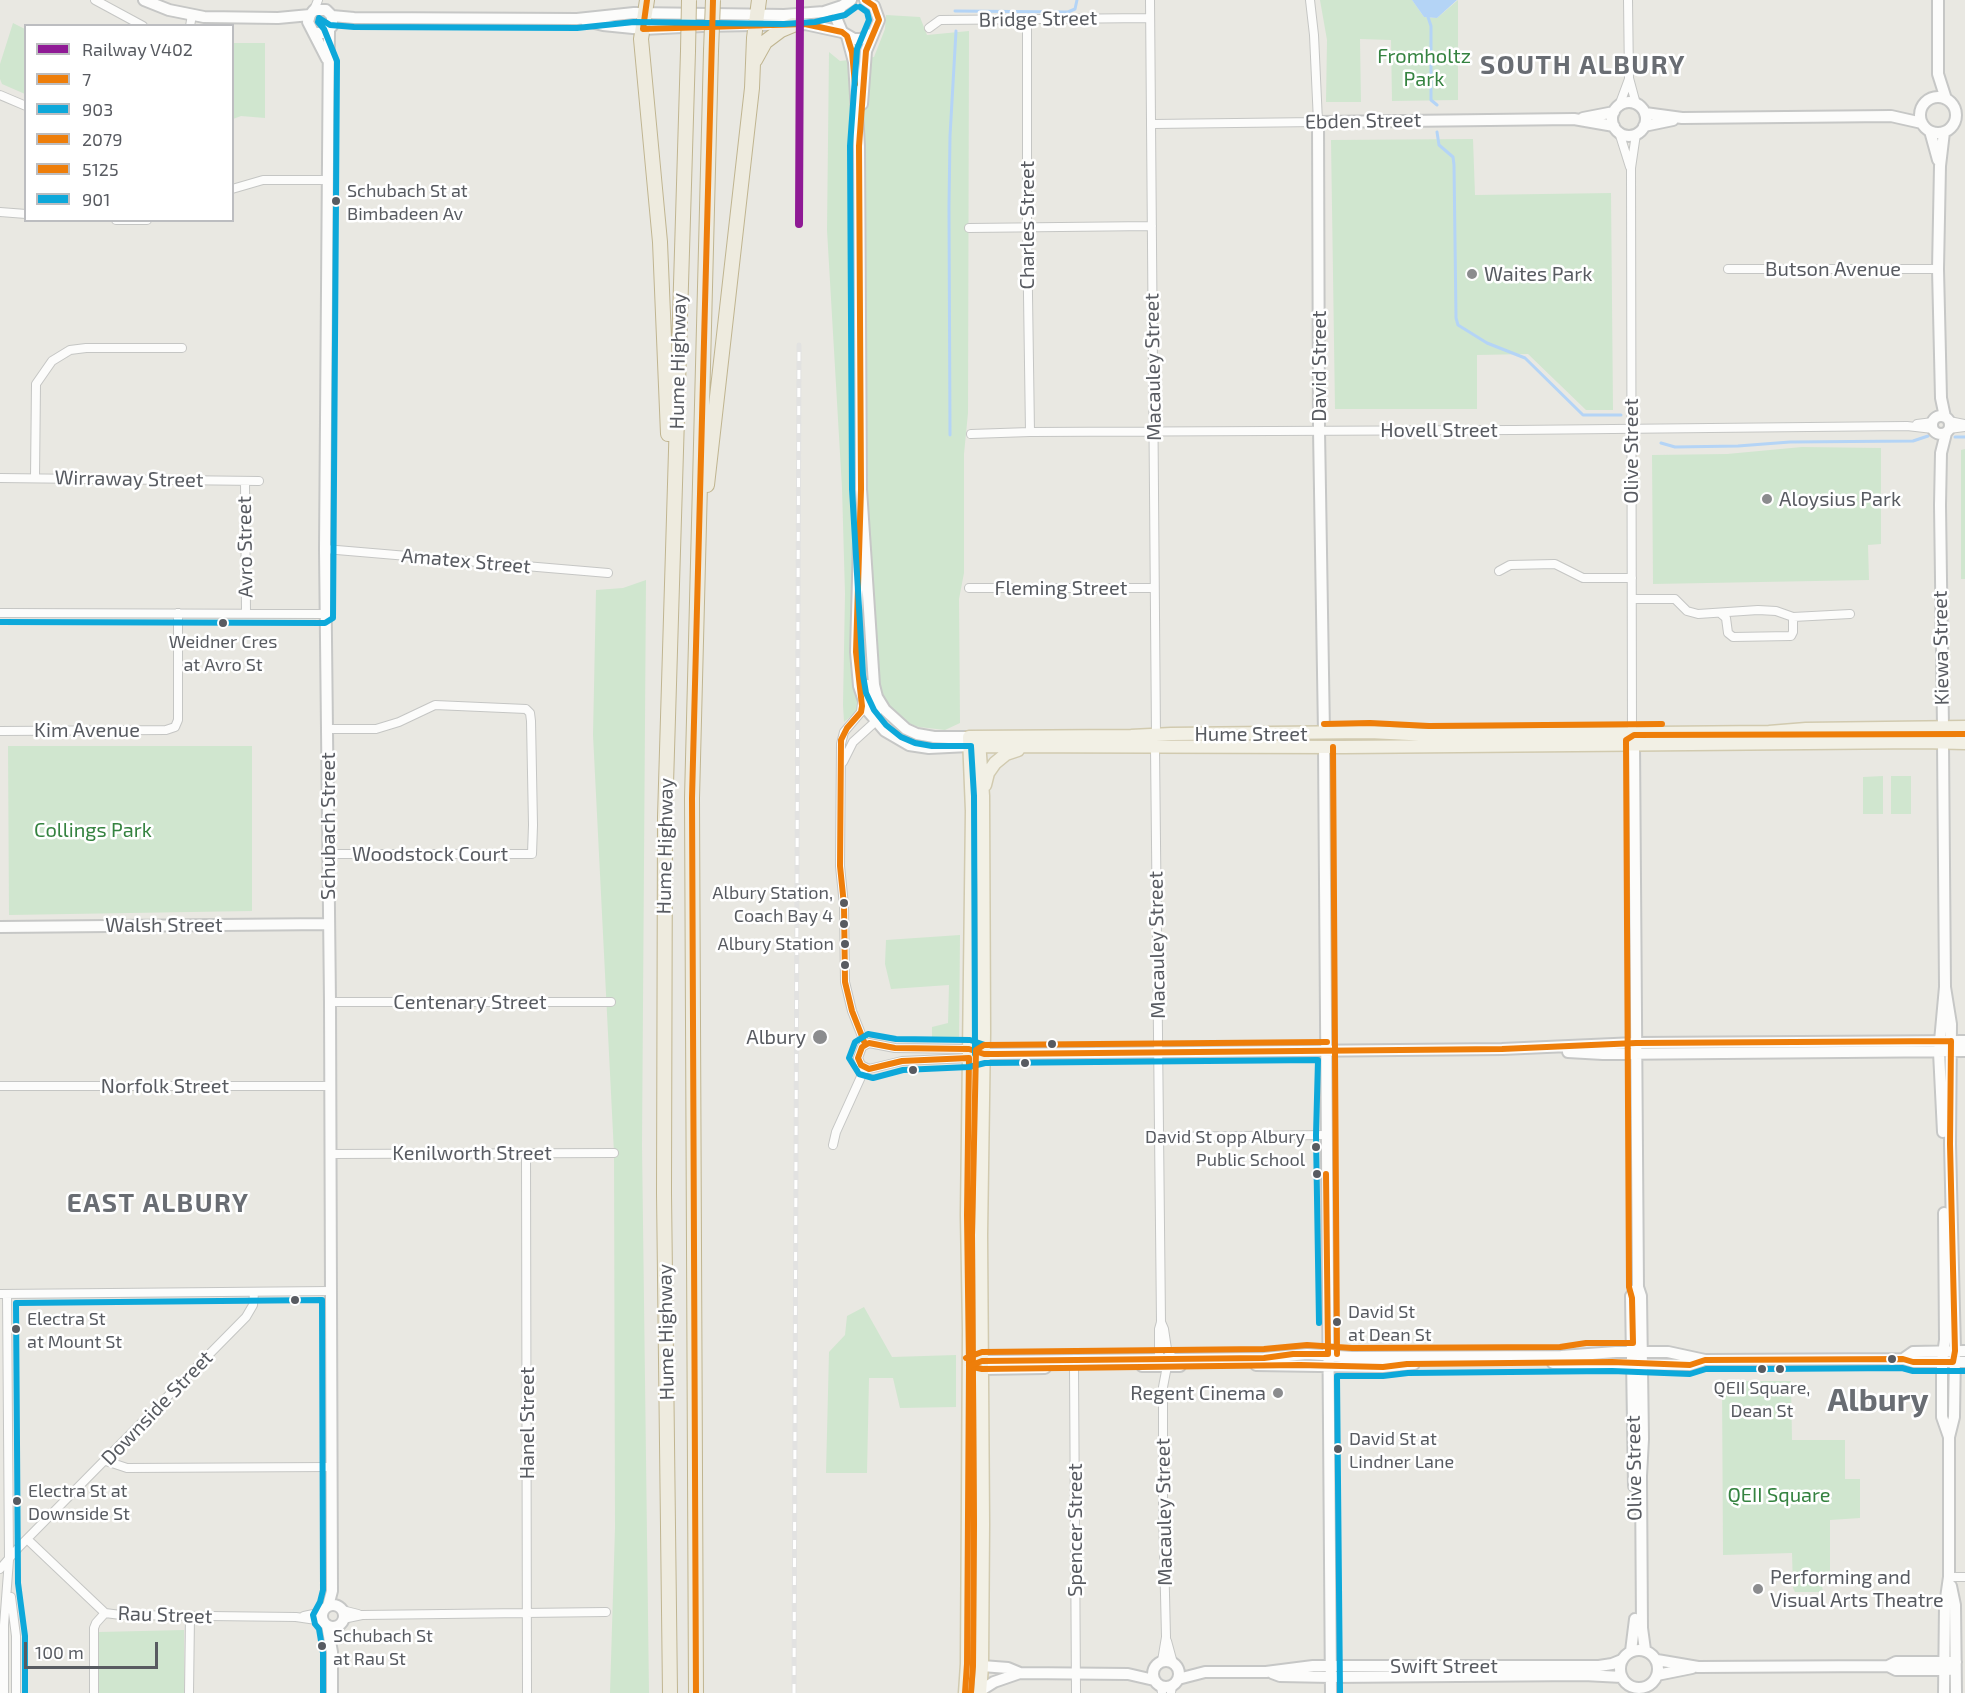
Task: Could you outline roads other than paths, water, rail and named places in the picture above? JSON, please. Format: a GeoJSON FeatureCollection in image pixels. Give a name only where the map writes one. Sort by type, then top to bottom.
{"type":"FeatureCollection","features":[{"type":"Feature","properties":{"kind":"highway","name":"Hume Highway"},"geometry":{"type":"LineString","coordinates":[[670,1693],[664,1193],[665,817],[689,0]]}},
{"type":"Feature","properties":{"kind":"highway","name":"Hume Highway"},"geometry":{"type":"LineString","coordinates":[[696,1693],[692,822],[713,0]]}},
{"type":"Feature","properties":{"kind":"highway"},"geometry":{"type":"LineString","coordinates":[[693,738],[707,483],[759,0]]}},
{"type":"Feature","properties":{"kind":"highway"},"geometry":{"type":"LineString","coordinates":[[646,6],[641,39],[660,243],[668,429],[668,577],[672,619]]}},
{"type":"Feature","properties":{"kind":"highway"},"geometry":{"type":"LineString","coordinates":[[754,62],[765,42],[781,30],[793,25]]}},
{"type":"Feature","properties":{"kind":"main road","name":"Kiewa Street"},"geometry":{"type":"LineString","coordinates":[[1943,727],[1943,743]]}},
{"type":"Feature","properties":{"kind":"main road","name":"Hume Street"},"geometry":{"type":"LineString","coordinates":[[974,742],[1131,736],[1156,741],[1324,747],[1965,727]]}},
{"type":"Feature","properties":{"kind":"main road","name":"Hume Street"},"geometry":{"type":"LineString","coordinates":[[974,742],[1037,747],[1370,732],[1633,739],[1965,743]]}},
{"type":"Feature","properties":{"kind":"main road"},"geometry":{"type":"LineString","coordinates":[[1324,733],[1324,747]]}},
{"type":"Feature","properties":{"kind":"main road"},"geometry":{"type":"LineString","coordinates":[[974,742],[983,796],[982,1666],[980,1692]]}},
{"type":"Feature","properties":{"kind":"main road"},"geometry":{"type":"LineString","coordinates":[[965,1687],[969,1366],[967,1215],[974,742]]}},
{"type":"Feature","properties":{"kind":"main road"},"geometry":{"type":"LineString","coordinates":[[983,796],[988,773],[1002,757],[1016,750],[1037,747]]}},
{"type":"Feature","properties":{"kind":"main road"},"geometry":{"type":"LineString","coordinates":[[969,1053],[984,1053]]}},
{"type":"Feature","properties":{"kind":"main road"},"geometry":{"type":"LineString","coordinates":[[969,1366],[982,1365]]}},
{"type":"Feature","properties":{"kind":"main road"},"geometry":{"type":"LineString","coordinates":[[965,1687],[982,1666]]}},
{"type":"Feature","properties":{"kind":"street"},"geometry":{"type":"LineString","coordinates":[[95,0],[139,24]]}},
{"type":"Feature","properties":{"kind":"street"},"geometry":{"type":"LineString","coordinates":[[144,0],[191,20],[278,18],[314,8],[322,9],[331,21]]}},
{"type":"Feature","properties":{"kind":"street","name":"Schubach Street"},"geometry":{"type":"LineString","coordinates":[[326,0],[331,21],[326,180],[325,614],[330,1002],[333,1693]]}},
{"type":"Feature","properties":{"kind":"street"},"geometry":{"type":"LineString","coordinates":[[859,146],[866,51],[879,20],[874,6],[868,0]]}},
{"type":"Feature","properties":{"kind":"street","name":"Macauley Street"},"geometry":{"type":"LineString","coordinates":[[1150,0],[1153,124],[1154,588],[1161,1322],[1159,1329],[1163,1362],[1162,1509],[1167,1663]]}},
{"type":"Feature","properties":{"kind":"street","name":"David Street"},"geometry":{"type":"LineString","coordinates":[[1310,0],[1318,122],[1319,430],[1324,733]]}},
{"type":"Feature","properties":{"kind":"street"},"geometry":{"type":"LineString","coordinates":[[1628,0],[1629,78],[1636,104],[1645,113],[1682,118],[1891,117],[1944,132],[1959,122],[1938,74],[1938,0]]}},
{"type":"Feature","properties":{"kind":"street"},"geometry":{"type":"LineString","coordinates":[[577,19],[603,25],[643,29],[702,26],[813,13],[847,2]]}},
{"type":"Feature","properties":{"kind":"street"},"geometry":{"type":"LineString","coordinates":[[847,2],[837,20],[854,62],[859,146],[861,489],[856,634],[862,710],[842,736],[840,866],[844,912],[845,982],[852,1011],[865,1044]]}},
{"type":"Feature","properties":{"kind":"street"},"geometry":{"type":"LineString","coordinates":[[278,18],[320,34],[331,21],[354,18],[577,19],[621,13],[646,6],[757,21],[814,25],[861,39],[873,33]]}},
{"type":"Feature","properties":{"kind":"street"},"geometry":{"type":"LineString","coordinates":[[313,30],[308,22],[314,8]]}},
{"type":"Feature","properties":{"kind":"street","name":"Bridge Street"},"geometry":{"type":"LineString","coordinates":[[929,28],[939,20],[1150,18]]}},
{"type":"Feature","properties":{"kind":"street","name":"Charles Street"},"geometry":{"type":"LineString","coordinates":[[1027,19],[1030,432]]}},
{"type":"Feature","properties":{"kind":"street","name":"Schubach Street"},"geometry":{"type":"LineString","coordinates":[[313,30],[328,61]]}},
{"type":"Feature","properties":{"kind":"street"},"geometry":{"type":"LineString","coordinates":[[1926,127],[1920,115],[1938,74]]}},
{"type":"Feature","properties":{"kind":"street"},"geometry":{"type":"LineString","coordinates":[[1629,78],[1612,119],[1617,129],[1628,136],[1640,130],[1682,118]]}},
{"type":"Feature","properties":{"kind":"street"},"geometry":{"type":"LineString","coordinates":[[0,95],[24,105]]}},
{"type":"Feature","properties":{"kind":"street"},"geometry":{"type":"LineString","coordinates":[[1891,117],[1938,98],[1965,109]]}},
{"type":"Feature","properties":{"kind":"street"},"geometry":{"type":"LineString","coordinates":[[1617,109],[1627,103],[1636,104]]}},
{"type":"Feature","properties":{"kind":"street","name":"Ebden Street"},"geometry":{"type":"LineString","coordinates":[[1574,120],[1617,109]]}},
{"type":"Feature","properties":{"kind":"street"},"geometry":{"type":"LineString","coordinates":[[1640,130],[1645,113]]}},
{"type":"Feature","properties":{"kind":"street","name":"Ebden Street"},"geometry":{"type":"LineString","coordinates":[[1153,124],[1574,120],[1617,129]]}},
{"type":"Feature","properties":{"kind":"street","name":"Kiewa Street"},"geometry":{"type":"LineString","coordinates":[[1926,127],[1940,166]]}},
{"type":"Feature","properties":{"kind":"street","name":"Olive Street"},"geometry":{"type":"LineString","coordinates":[[1617,129],[1631,168]]}},
{"type":"Feature","properties":{"kind":"street","name":"Olive Street"},"geometry":{"type":"LineString","coordinates":[[1640,130],[1631,168],[1630,428],[1638,1287],[1641,1296],[1637,1352],[1638,1515],[1642,1628],[1645,1650]]}},
{"type":"Feature","properties":{"kind":"street","name":"Kiewa Street"},"geometry":{"type":"LineString","coordinates":[[1943,727],[1938,269],[1940,166],[1944,132]]}},
{"type":"Feature","properties":{"kind":"street"},"geometry":{"type":"LineString","coordinates":[[234,188],[263,180],[326,180]]}},
{"type":"Feature","properties":{"kind":"street"},"geometry":{"type":"LineString","coordinates":[[0,212],[24,214]]}},
{"type":"Feature","properties":{"kind":"street"},"geometry":{"type":"LineString","coordinates":[[969,228],[1152,226]]}},
{"type":"Feature","properties":{"kind":"street","name":"Butson Avenue"},"geometry":{"type":"LineString","coordinates":[[1728,269],[1938,269]]}},
{"type":"Feature","properties":{"kind":"street"},"geometry":{"type":"LineString","coordinates":[[35,478],[36,384],[52,361],[70,351],[86,348],[182,348]]}},
{"type":"Feature","properties":{"kind":"street","name":"Hovell Street"},"geometry":{"type":"LineString","coordinates":[[971,434],[1965,425]]}},
{"type":"Feature","properties":{"kind":"street","name":"Wirraway Street"},"geometry":{"type":"LineString","coordinates":[[0,478],[259,481]]}},
{"type":"Feature","properties":{"kind":"street","name":"Avro Street"},"geometry":{"type":"LineString","coordinates":[[244,481],[246,613]]}},
{"type":"Feature","properties":{"kind":"street"},"geometry":{"type":"LineString","coordinates":[[861,489],[874,685],[877,697],[885,710],[900,725],[917,734],[974,742]]}},
{"type":"Feature","properties":{"kind":"street","name":"Amatex Street"},"geometry":{"type":"LineString","coordinates":[[325,549],[608,573]]}},
{"type":"Feature","properties":{"kind":"street"},"geometry":{"type":"LineString","coordinates":[[1499,571],[1510,565],[1555,564],[1583,578],[1632,578]]}},
{"type":"Feature","properties":{"kind":"street","name":"Fleming Street"},"geometry":{"type":"LineString","coordinates":[[969,588],[1154,588]]}},
{"type":"Feature","properties":{"kind":"street"},"geometry":{"type":"LineString","coordinates":[[1632,599],[1675,599],[1690,613],[1776,611],[1792,616],[1850,614]]}},
{"type":"Feature","properties":{"kind":"street","name":"Kim Avenue"},"geometry":{"type":"LineString","coordinates":[[0,731],[166,730],[175,727],[178,720],[178,613]]}},
{"type":"Feature","properties":{"kind":"street"},"geometry":{"type":"LineString","coordinates":[[1720,613],[1727,619],[1728,634],[1736,638],[1791,636],[1792,616]]}},
{"type":"Feature","properties":{"kind":"street"},"geometry":{"type":"LineString","coordinates":[[0,614],[325,614]]}},
{"type":"Feature","properties":{"kind":"street"},"geometry":{"type":"LineString","coordinates":[[841,767],[852,741],[875,722],[876,713],[869,695],[866,676],[870,618]]}},
{"type":"Feature","properties":{"kind":"street"},"geometry":{"type":"LineString","coordinates":[[859,686],[866,708],[875,722],[896,739],[915,746],[974,742]]}},
{"type":"Feature","properties":{"kind":"street","name":"Woodstock Court"},"geometry":{"type":"LineString","coordinates":[[327,729],[376,729],[389,726],[435,705],[531,709],[532,725],[533,856],[328,854]]}},
{"type":"Feature","properties":{"kind":"street","name":"Kiewa Street"},"geometry":{"type":"LineString","coordinates":[[1943,743],[1945,987],[1951,1024],[1946,1046],[1949,1285],[1957,1355],[1954,1417],[1949,1437],[1949,1577],[1955,1605],[1950,1666],[1944,1693]]}},
{"type":"Feature","properties":{"kind":"street"},"geometry":{"type":"LineString","coordinates":[[1324,747],[1325,1135],[1331,1693]]}},
{"type":"Feature","properties":{"kind":"street","name":"Walsh Street"},"geometry":{"type":"LineString","coordinates":[[0,927],[329,924]]}},
{"type":"Feature","properties":{"kind":"street","name":"Centenary Street"},"geometry":{"type":"LineString","coordinates":[[330,1002],[611,1002]]}},
{"type":"Feature","properties":{"kind":"street"},"geometry":{"type":"LineString","coordinates":[[984,1053],[1946,1046],[1965,1041]]}},
{"type":"Feature","properties":{"kind":"street"},"geometry":{"type":"LineString","coordinates":[[969,1053],[902,1061],[882,1056],[873,1043],[865,1044],[858,1058],[865,1068],[873,1069],[882,1056],[905,1049],[969,1053]]}},
{"type":"Feature","properties":{"kind":"street"},"geometry":{"type":"LineString","coordinates":[[1946,1046],[1965,1051]]}},
{"type":"Feature","properties":{"kind":"street"},"geometry":{"type":"LineString","coordinates":[[833,1145],[836,1132],[865,1068]]}},
{"type":"Feature","properties":{"kind":"street","name":"Norfolk Street"},"geometry":{"type":"LineString","coordinates":[[0,1086],[330,1086]]}},
{"type":"Feature","properties":{"kind":"street"},"geometry":{"type":"LineString","coordinates":[[1159,1137],[1325,1135]]}},
{"type":"Feature","properties":{"kind":"street","name":"Kenilworth Street"},"geometry":{"type":"LineString","coordinates":[[330,1154],[614,1153]]}},
{"type":"Feature","properties":{"kind":"street","name":"Hanel Street"},"geometry":{"type":"LineString","coordinates":[[526,1154],[527,1693]]}},
{"type":"Feature","properties":{"kind":"street"},"geometry":{"type":"LineString","coordinates":[[4,1693],[4,1625],[9,1584],[9,1560],[3,1294],[331,1291]]}},
{"type":"Feature","properties":{"kind":"street","name":"Downside Street"},"geometry":{"type":"LineString","coordinates":[[0,1569],[246,1317],[253,1305],[254,1293]]}},
{"type":"Feature","properties":{"kind":"street","name":"Macauley Street"},"geometry":{"type":"LineString","coordinates":[[1161,1322],[1167,1349],[1171,1356],[1156,1370],[1163,1387]]}},
{"type":"Feature","properties":{"kind":"street"},"geometry":{"type":"LineString","coordinates":[[982,1365],[1163,1362],[1264,1358],[1293,1354],[1329,1354],[1352,1357],[1525,1356],[1637,1352],[1668,1352],[1705,1360],[1903,1359],[1913,1362],[1942,1362]]}},
{"type":"Feature","properties":{"kind":"street"},"geometry":{"type":"LineString","coordinates":[[1903,1359],[1913,1352],[1957,1355]]}},
{"type":"Feature","properties":{"kind":"street","name":"Kiewa Street"},"geometry":{"type":"LineString","coordinates":[[1949,1437],[1942,1417],[1942,1362],[1957,1355]]}},
{"type":"Feature","properties":{"kind":"street"},"geometry":{"type":"LineString","coordinates":[[1163,1362],[1383,1367],[1419,1364],[1612,1362],[1690,1365],[1705,1360]]}},
{"type":"Feature","properties":{"kind":"street","name":"Spencer Street"},"geometry":{"type":"LineString","coordinates":[[1074,1364],[1076,1693]]}},
{"type":"Feature","properties":{"kind":"street"},"geometry":{"type":"LineString","coordinates":[[106,1461],[127,1468],[331,1467]]}},
{"type":"Feature","properties":{"kind":"street","name":"Olive Street"},"geometry":{"type":"LineString","coordinates":[[1631,1651],[1635,1628],[1638,1515]]}},
{"type":"Feature","properties":{"kind":"street","name":"Rau Street"},"geometry":{"type":"LineString","coordinates":[[27,1539],[105,1613],[296,1617],[606,1612]]}},
{"type":"Feature","properties":{"kind":"street"},"geometry":{"type":"LineString","coordinates":[[1949,1577],[1965,1577]]}},
{"type":"Feature","properties":{"kind":"street"},"geometry":{"type":"LineString","coordinates":[[9,1584],[16,1636],[16,1693]]}},
{"type":"Feature","properties":{"kind":"street"},"geometry":{"type":"LineString","coordinates":[[94,1693],[94,1628],[105,1613]]}},
{"type":"Feature","properties":{"kind":"street"},"geometry":{"type":"LineString","coordinates":[[189,1693],[190,1616]]}},
{"type":"Feature","properties":{"kind":"street"},"geometry":{"type":"LineString","coordinates":[[1698,1667],[1633,1690],[1622,1677],[1620,1669],[1622,1660],[1631,1651],[1645,1650],[1657,1660],[1698,1667],[1888,1666],[1896,1670],[1950,1666]]}},
{"type":"Feature","properties":{"kind":"street","name":"Swift Street"},"geometry":{"type":"LineString","coordinates":[[1167,1663],[1205,1672],[1266,1672],[1284,1668],[1331,1672],[1599,1666],[1622,1660]]}},
{"type":"Feature","properties":{"kind":"street"},"geometry":{"type":"LineString","coordinates":[[1652,1684],[1657,1660]]}},
{"type":"Feature","properties":{"kind":"street"},"geometry":{"type":"LineString","coordinates":[[1128,1674],[1159,1686],[1174,1686],[1179,1674],[1167,1663]]}},
{"type":"Feature","properties":{"kind":"street"},"geometry":{"type":"LineString","coordinates":[[980,1692],[994,1682],[1020,1673],[1128,1674],[1167,1663]]}},
{"type":"Feature","properties":{"kind":"street"},"geometry":{"type":"LineString","coordinates":[[1159,1686],[1153,1672],[1167,1663]]}},
{"type":"Feature","properties":{"kind":"street"},"geometry":{"type":"LineString","coordinates":[[982,1666],[1008,1668],[1020,1673]]}},
{"type":"Feature","properties":{"kind":"street","name":"Kiewa Street"},"geometry":{"type":"LineString","coordinates":[[1950,1666],[1956,1693]]}},
{"type":"Feature","properties":{"kind":"street","name":"Swift Street"},"geometry":{"type":"LineString","coordinates":[[1421,1671],[1622,1677]]}},
{"type":"Feature","properties":{"kind":"street","name":"Swift Street"},"geometry":{"type":"LineString","coordinates":[[1174,1686],[1205,1672]]}},
{"type":"Feature","properties":{"kind":"water"},"geometry":{"type":"Polygon","coordinates":[[[1412,0],[1457,0],[1437,18],[1424,17],[1412,0]]]}},
{"type":"Feature","properties":{"kind":"waterway"},"geometry":{"type":"LineString","coordinates":[[955,11],[1068,12],[1075,9],[1077,0]]}},
{"type":"Feature","properties":{"kind":"waterway"},"geometry":{"type":"LineString","coordinates":[[1427,14],[1431,26],[1431,100],[1437,105]]}},
{"type":"Feature","properties":{"kind":"waterway"},"geometry":{"type":"LineString","coordinates":[[950,435],[950,136],[956,31]]}},
{"type":"Feature","properties":{"kind":"waterway"},"geometry":{"type":"LineString","coordinates":[[1437,132],[1439,145],[1453,157],[1454,165],[1456,318],[1458,325],[1487,343],[1525,358],[1583,415],[1621,415]]}},
{"type":"Feature","properties":{"kind":"waterway"},"geometry":{"type":"LineString","coordinates":[[1661,443],[1675,447],[1738,446],[1790,442],[1913,441],[1928,436]]}},
{"type":"Feature","properties":{"kind":"waterway"},"geometry":{"type":"LineString","coordinates":[[1955,437],[1965,437]]}},
{"type":"Feature","properties":{"kind":"railway"},"geometry":{"type":"LineString","coordinates":[[794,1693],[799,345]]}},
{"type":"Feature","properties":{"kind":"rail line","name":"V402"},"geometry":{"type":"LineString","coordinates":[[799,224],[800,0]]}},
{"type":"Feature","properties":{"kind":"place","name":"Schubach St at Bimbadeen Av"},"geometry":{"type":"Point","coordinates":[336,201]}},
{"type":"Feature","properties":{"kind":"place","name":"Waites Park"},"geometry":{"type":"Point","coordinates":[1472,274]}},
{"type":"Feature","properties":{"kind":"place","name":"Aloysius Park"},"geometry":{"type":"Point","coordinates":[1767,499]}},
{"type":"Feature","properties":{"kind":"place","name":"Weidner Cres at Avro St"},"geometry":{"type":"Point","coordinates":[223,623]}},
{"type":"Feature","properties":{"kind":"place","name":"Albury Station, Coach Bay 4"},"geometry":{"type":"Point","coordinates":[844,903]}},
{"type":"Feature","properties":{"kind":"place","name":"Albury Station"},"geometry":{"type":"Point","coordinates":[845,944]}},
{"type":"Feature","properties":{"kind":"place","name":"Albury"},"geometry":{"type":"Point","coordinates":[820,1037]}},
{"type":"Feature","properties":{"kind":"place","name":"David St opp Albury Public School"},"geometry":{"type":"Point","coordinates":[1316,1147]}},
{"type":"Feature","properties":{"kind":"place","name":"David St at Dean St"},"geometry":{"type":"Point","coordinates":[1337,1322]}},
{"type":"Feature","properties":{"kind":"place","name":"Electra St at Mount St"},"geometry":{"type":"Point","coordinates":[16,1329]}},
{"type":"Feature","properties":{"kind":"place","name":"QEII Square, Dean St"},"geometry":{"type":"Point","coordinates":[1762,1369]}},
{"type":"Feature","properties":{"kind":"place","name":"Regent Cinema"},"geometry":{"type":"Point","coordinates":[1278,1393]}},
{"type":"Feature","properties":{"kind":"place","name":"David St at Lindner Lane"},"geometry":{"type":"Point","coordinates":[1338,1449]}},
{"type":"Feature","properties":{"kind":"place","name":"Electra St at Downside St"},"geometry":{"type":"Point","coordinates":[17,1501]}},
{"type":"Feature","properties":{"kind":"place","name":"Performing and Visual Arts Theatre"},"geometry":{"type":"Point","coordinates":[1758,1589]}},
{"type":"Feature","properties":{"kind":"place","name":"Schubach St at Rau St"},"geometry":{"type":"Point","coordinates":[322,1646]}},
{"type":"Feature","properties":{"kind":"district","name":"SOUTH ALBURY"},"geometry":{"type":"Point","coordinates":[1583,65]}},
{"type":"Feature","properties":{"kind":"district","name":"EAST ALBURY"},"geometry":{"type":"Point","coordinates":[158,1203]}},
{"type":"Feature","properties":{"kind":"district","name":"Albury"},"geometry":{"type":"Point","coordinates":[1878,1400]}},
{"type":"Feature","properties":{"kind":"park label","name":"Fromholtz Park"},"geometry":{"type":"Point","coordinates":[1424,68]}},
{"type":"Feature","properties":{"kind":"park label","name":"Collings Park"},"geometry":{"type":"Point","coordinates":[93,830]}},
{"type":"Feature","properties":{"kind":"park label","name":"QEII Square"},"geometry":{"type":"Point","coordinates":[1779,1495]}}]}
